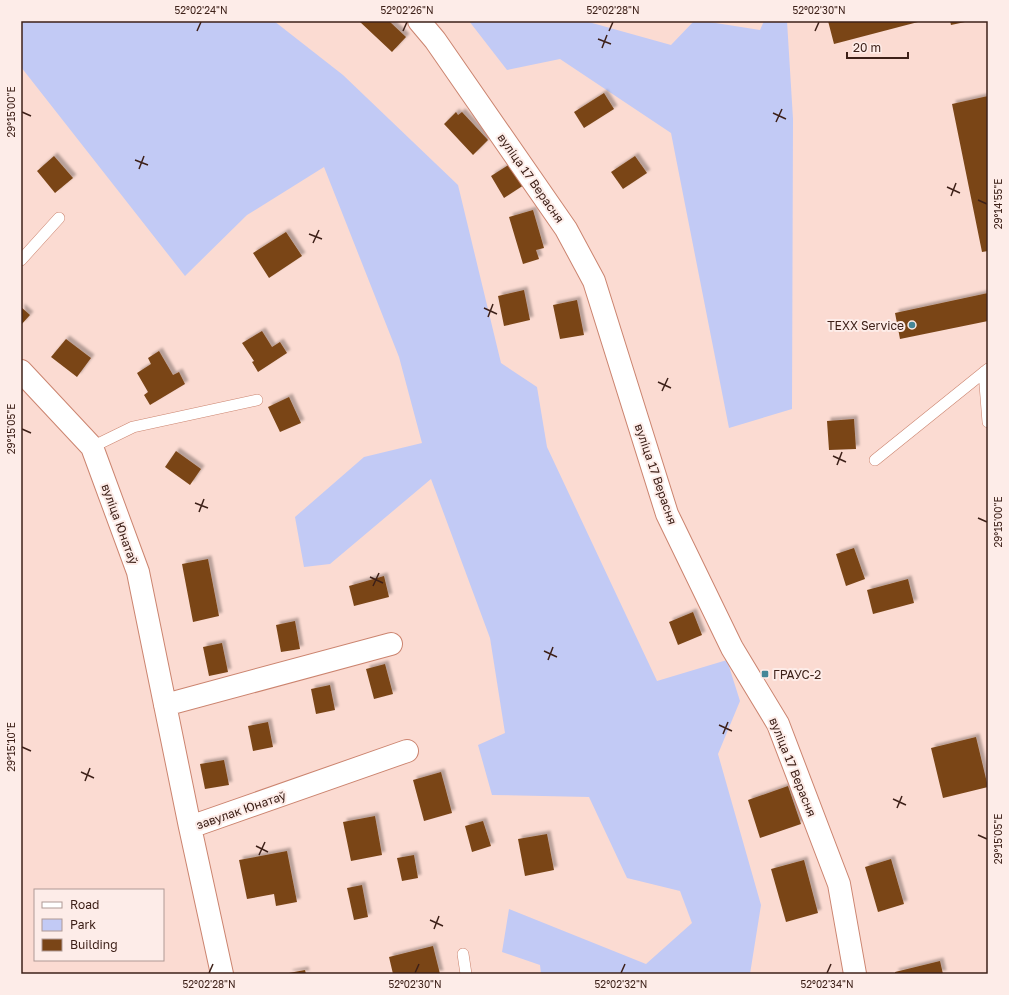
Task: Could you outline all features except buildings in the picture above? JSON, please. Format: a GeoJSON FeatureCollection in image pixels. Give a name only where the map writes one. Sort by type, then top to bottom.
{"type":"FeatureCollection","features":[{"type":"Feature","properties":{"kind":"street","name":"вуліца 17 Верасня"},"geometry":{"type":"LineString","coordinates":[[419,21],[435,40],[566,230],[594,281],[667,514],[732,648],[778,724],[839,884],[855,974]]}},
{"type":"Feature","properties":{"kind":"street","name":"вуліца Юнатаў"},"geometry":{"type":"LineString","coordinates":[[21,371],[92,447],[138,572],[190,827]]}},
{"type":"Feature","properties":{"kind":"street"},"geometry":{"type":"LineString","coordinates":[[165,705],[391,644]]}},
{"type":"Feature","properties":{"kind":"street","name":"завулак Юнатаў"},"geometry":{"type":"LineString","coordinates":[[216,973],[190,827],[407,751]]}},
{"type":"Feature","properties":{"kind":"lane"},"geometry":{"type":"LineString","coordinates":[[21,260],[59,218]]}},
{"type":"Feature","properties":{"kind":"lane"},"geometry":{"type":"LineString","coordinates":[[986,371],[988,422]]}},
{"type":"Feature","properties":{"kind":"lane"},"geometry":{"type":"LineString","coordinates":[[875,460],[986,371]]}},
{"type":"Feature","properties":{"kind":"lane"},"geometry":{"type":"LineString","coordinates":[[92,447],[133,428],[257,400]]}},
{"type":"Feature","properties":{"kind":"lane"},"geometry":{"type":"LineString","coordinates":[[463,954],[466,974]]}},
{"type":"Feature","properties":{"kind":"green space"},"geometry":{"type":"Polygon","coordinates":[[[21,21],[274,21],[343,75],[458,185],[501,363],[537,387],[547,447],[657,681],[727,660],[740,701],[718,754],[761,905],[750,974],[541,974],[540,965],[502,952],[509,909],[646,964],[692,923],[680,891],[627,878],[589,797],[492,795],[478,745],[505,733],[490,638],[431,479],[330,564],[304,567],[295,517],[364,457],[422,443],[399,357],[324,167],[247,215],[185,276],[21,67],[21,21]]]}},
{"type":"Feature","properties":{"kind":"green space"},"geometry":{"type":"Polygon","coordinates":[[[469,21],[585,21],[671,45],[694,21],[703,21],[760,30],[764,21],[787,21],[793,119],[792,409],[729,428],[671,133],[560,59],[507,70],[469,21]]]}},
{"type":"Feature","properties":{"kind":"place","name":"TEXX Service"},"geometry":{"type":"Point","coordinates":[912,325]}},
{"type":"Feature","properties":{"kind":"place","name":"ГРАУС-2"},"geometry":{"type":"Point","coordinates":[765,674]}}]}
